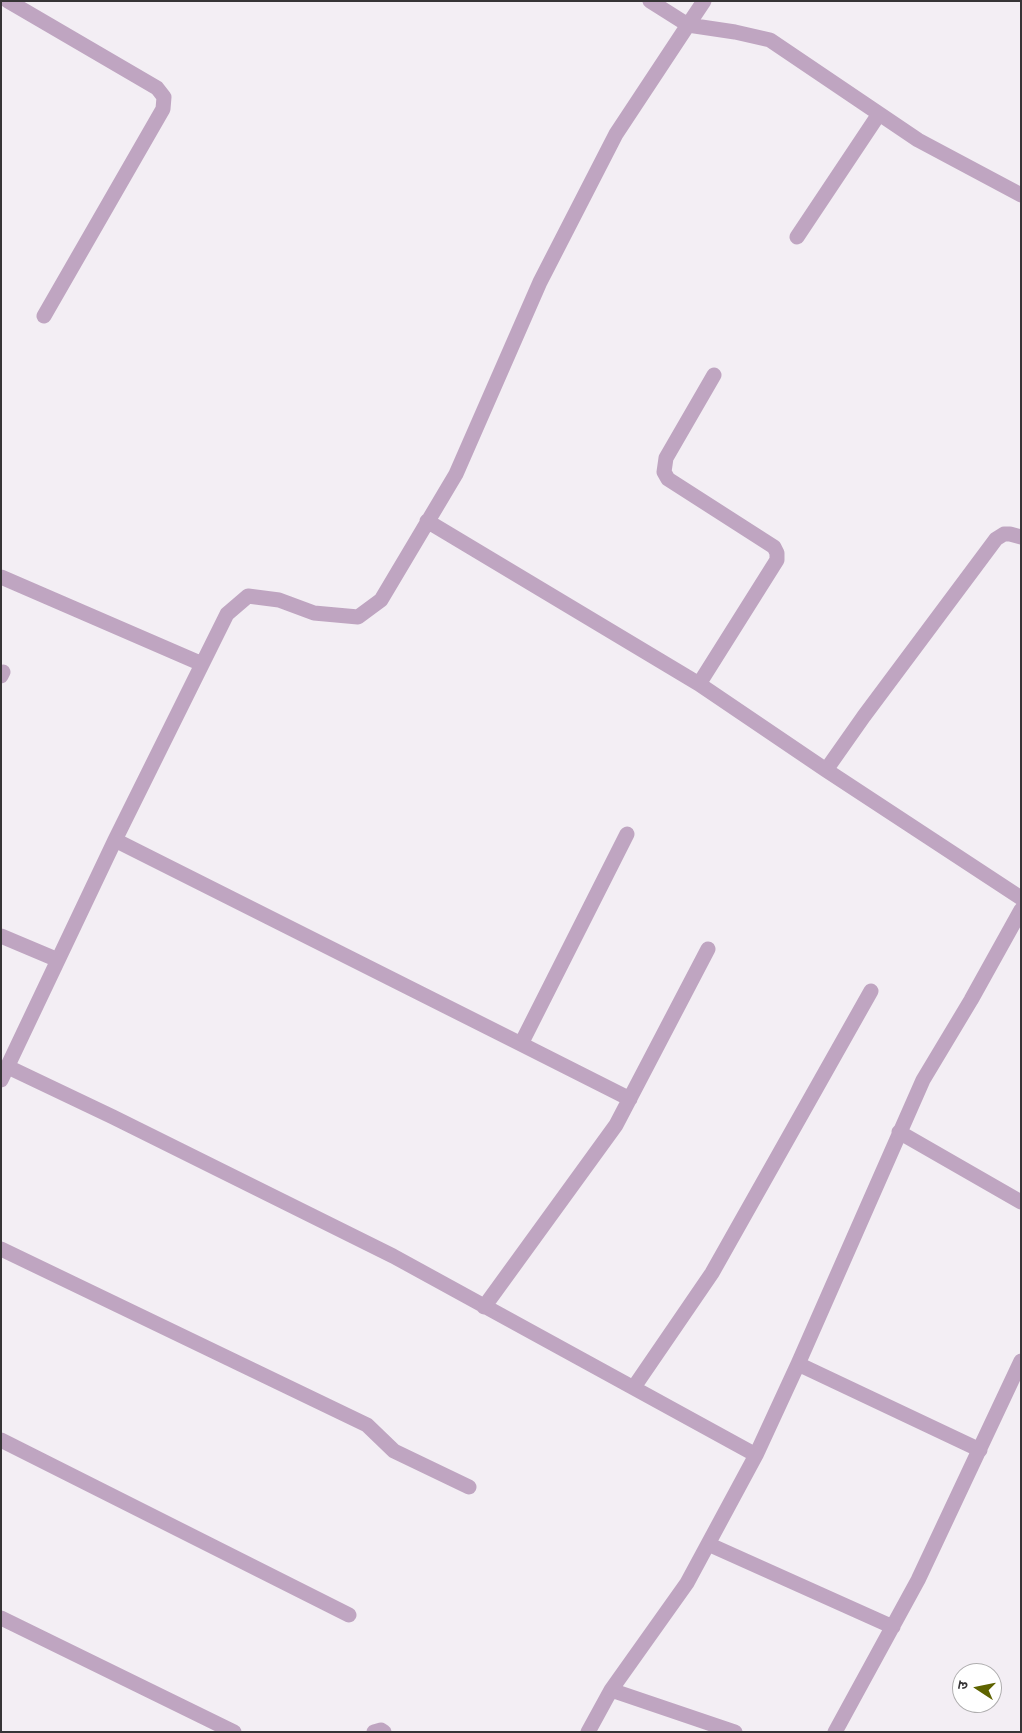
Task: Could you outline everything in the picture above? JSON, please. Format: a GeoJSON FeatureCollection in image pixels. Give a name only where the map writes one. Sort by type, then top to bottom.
{"type":"FeatureCollection","features":[{"type":"Feature","properties":{"kind":"street"},"geometry":{"type":"LineString","coordinates":[[8,1],[156,88],[164,97],[163,109],[44,316]]}},
{"type":"Feature","properties":{"kind":"street"},"geometry":{"type":"LineString","coordinates":[[650,1],[688,25],[770,40],[918,140],[1021,195]]}},
{"type":"Feature","properties":{"kind":"street"},"geometry":{"type":"LineString","coordinates":[[704,1],[616,134],[540,282],[456,474],[381,600],[358,617],[314,613],[279,600],[248,596],[228,614],[115,840],[5,1074],[122,1121],[393,1256],[756,1454]]}},
{"type":"Feature","properties":{"kind":"street"},"geometry":{"type":"LineString","coordinates":[[797,237],[879,114]]}},
{"type":"Feature","properties":{"kind":"street"},"geometry":{"type":"LineString","coordinates":[[699,684],[777,560],[777,553],[774,547],[668,479],[664,472],[666,458],[714,375]]}},
{"type":"Feature","properties":{"kind":"street"},"geometry":{"type":"LineString","coordinates":[[427,521],[699,684],[1021,898]]}},
{"type":"Feature","properties":{"kind":"street"},"geometry":{"type":"LineString","coordinates":[[826,770],[996,539],[1004,534],[1021,537]]}},
{"type":"Feature","properties":{"kind":"street"},"geometry":{"type":"LineString","coordinates":[[1,577],[202,664]]}},
{"type":"Feature","properties":{"kind":"street"},"geometry":{"type":"LineString","coordinates":[[521,1044],[627,834]]}},
{"type":"Feature","properties":{"kind":"street"},"geometry":{"type":"LineString","coordinates":[[115,840],[630,1099]]}},
{"type":"Feature","properties":{"kind":"street"},"geometry":{"type":"LineString","coordinates":[[588,1732],[611,1690],[687,1582],[756,1454],[798,1364],[923,1080],[971,1000],[1021,910]]}},
{"type":"Feature","properties":{"kind":"street"},"geometry":{"type":"LineString","coordinates":[[1,936],[58,960]]}},
{"type":"Feature","properties":{"kind":"street"},"geometry":{"type":"LineString","coordinates":[[484,1307],[616,1125],[708,948]]}},
{"type":"Feature","properties":{"kind":"street"},"geometry":{"type":"LineString","coordinates":[[634,1387],[712,1273],[871,991]]}},
{"type":"Feature","properties":{"kind":"street"},"geometry":{"type":"LineString","coordinates":[[900,1132],[1021,1202]]}},
{"type":"Feature","properties":{"kind":"street"},"geometry":{"type":"LineString","coordinates":[[1,1249],[367,1426],[394,1451],[469,1487]]}},
{"type":"Feature","properties":{"kind":"street"},"geometry":{"type":"LineString","coordinates":[[835,1732],[918,1580],[1021,1361]]}},
{"type":"Feature","properties":{"kind":"street"},"geometry":{"type":"LineString","coordinates":[[798,1364],[980,1450]]}},
{"type":"Feature","properties":{"kind":"street"},"geometry":{"type":"LineString","coordinates":[[1,1440],[349,1615]]}},
{"type":"Feature","properties":{"kind":"street"},"geometry":{"type":"LineString","coordinates":[[708,1544],[893,1627]]}},
{"type":"Feature","properties":{"kind":"street"},"geometry":{"type":"LineString","coordinates":[[1,1618],[234,1732]]}},
{"type":"Feature","properties":{"kind":"street"},"geometry":{"type":"LineString","coordinates":[[611,1690],[735,1732]]}},
{"type":"Feature","properties":{"kind":"street"},"geometry":{"type":"LineString","coordinates":[[374,1732],[381,1730],[384,1732]]}}]}
